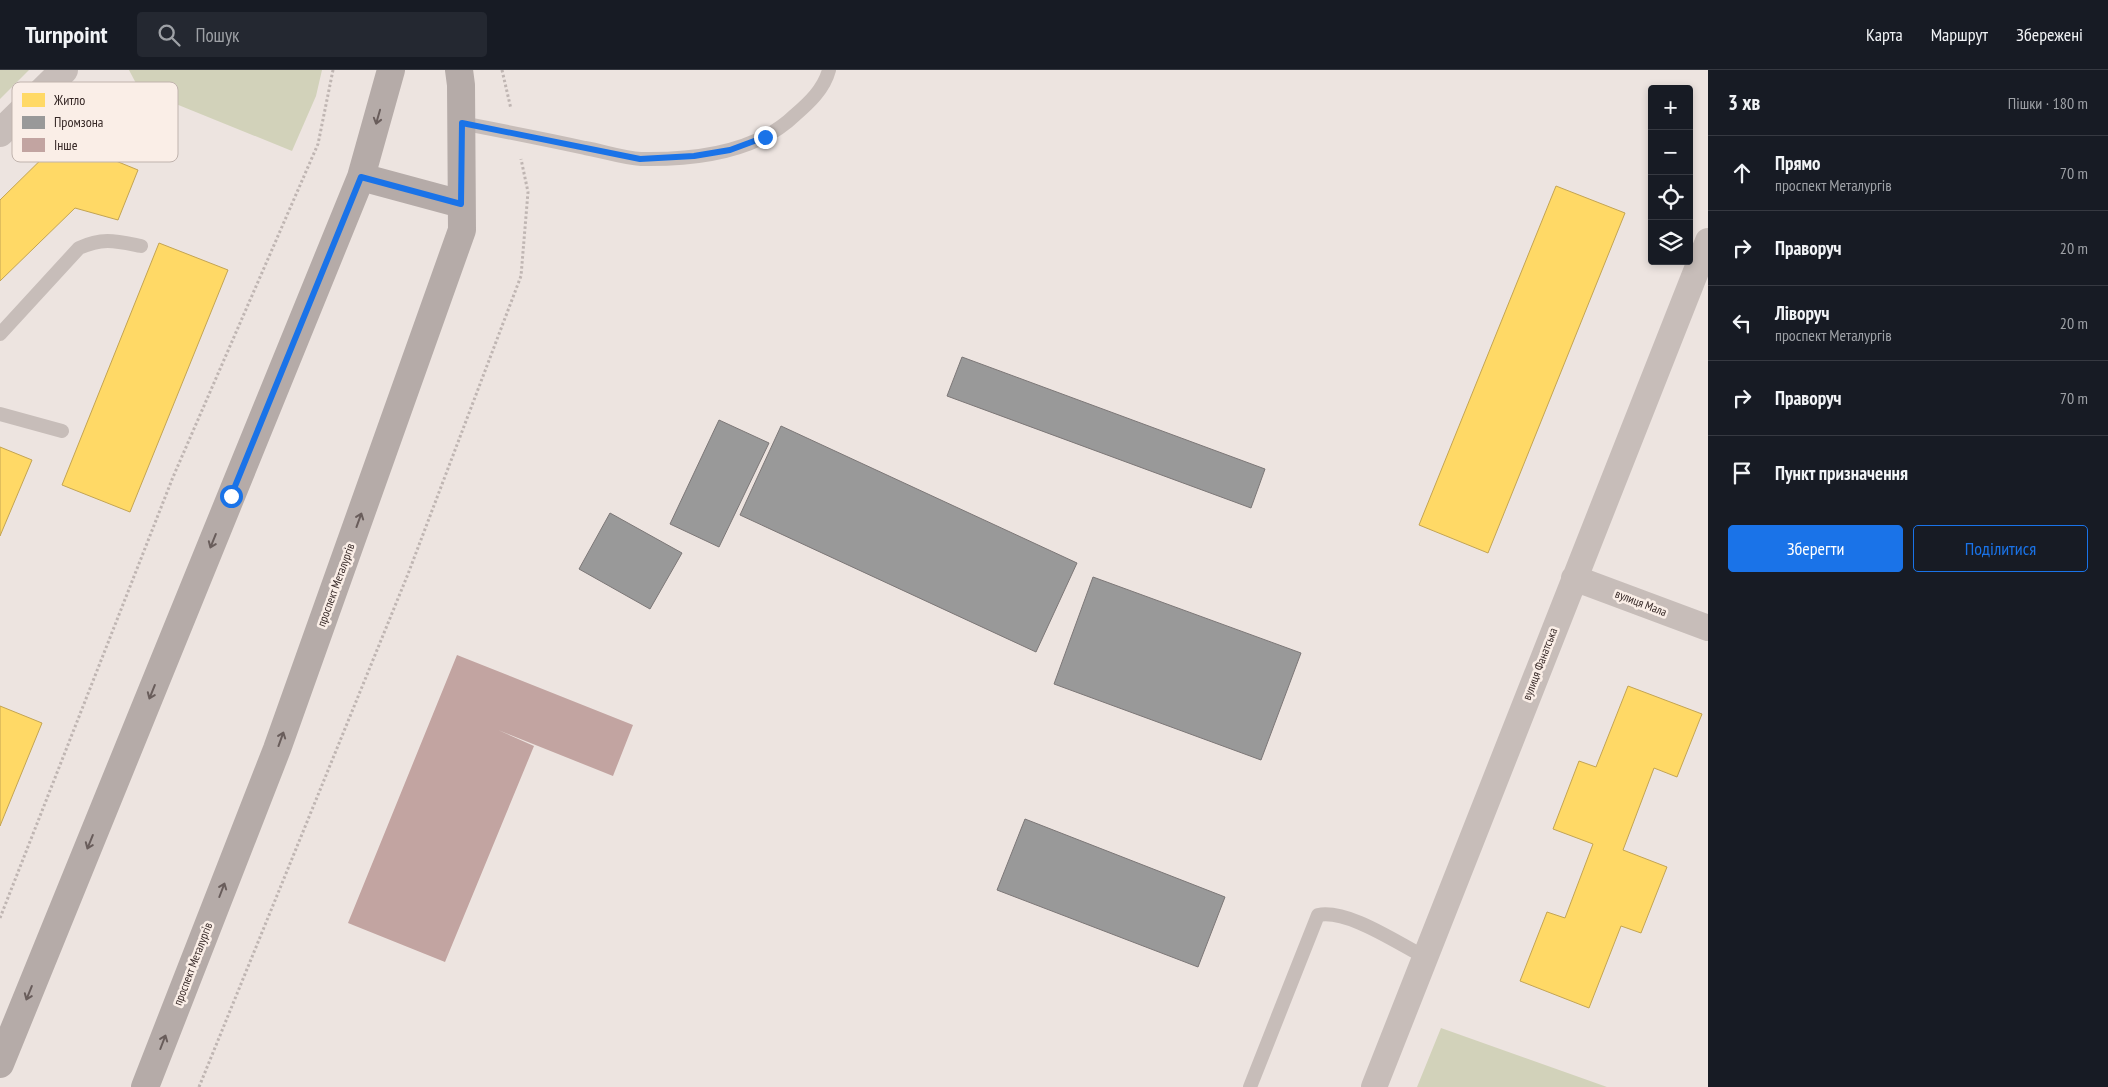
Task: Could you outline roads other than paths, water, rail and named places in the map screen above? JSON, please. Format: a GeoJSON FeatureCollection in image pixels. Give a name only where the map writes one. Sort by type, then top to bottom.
{"type":"FeatureCollection","features":[{"type":"Feature","properties":{"kind":"main road"},"geometry":{"type":"LineString","coordinates":[[0,1064],[361,177],[391,70]]}},
{"type":"Feature","properties":{"kind":"main road","name":"проспект Металургів"},"geometry":{"type":"LineString","coordinates":[[145,1087],[280,740],[462,230],[462,123],[459,70]]}},
{"type":"Feature","properties":{"kind":"main road"},"geometry":{"type":"LineString","coordinates":[[361,177],[461,204]]}},
{"type":"Feature","properties":{"kind":"street"},"geometry":{"type":"LineString","coordinates":[[52,82],[64,70]]}},
{"type":"Feature","properties":{"kind":"street"},"geometry":{"type":"LineString","coordinates":[[0,133],[12,121]]}},
{"type":"Feature","properties":{"kind":"street","name":"вулиця Фанатська"},"geometry":{"type":"LineString","coordinates":[[1374,1087],[1708,241]]}},
{"type":"Feature","properties":{"kind":"street","name":"вулиця Мала"},"geometry":{"type":"LineString","coordinates":[[1574,578],[1708,628]]}},
{"type":"Feature","properties":{"kind":"lane"},"geometry":{"type":"LineString","coordinates":[[462,123],[640,159],[694,156],[730,150],[765,137],[807,104],[820,90],[829,70]]}},
{"type":"Feature","properties":{"kind":"lane"},"geometry":{"type":"LineString","coordinates":[[0,334],[79,248],[92,242],[109,239],[140,246]]}},
{"type":"Feature","properties":{"kind":"lane"},"geometry":{"type":"LineString","coordinates":[[0,414],[62,432]]}},
{"type":"Feature","properties":{"kind":"lane"},"geometry":{"type":"LineString","coordinates":[[1250,1087],[1318,915],[1328,913],[1348,917],[1425,957]]}}]}
